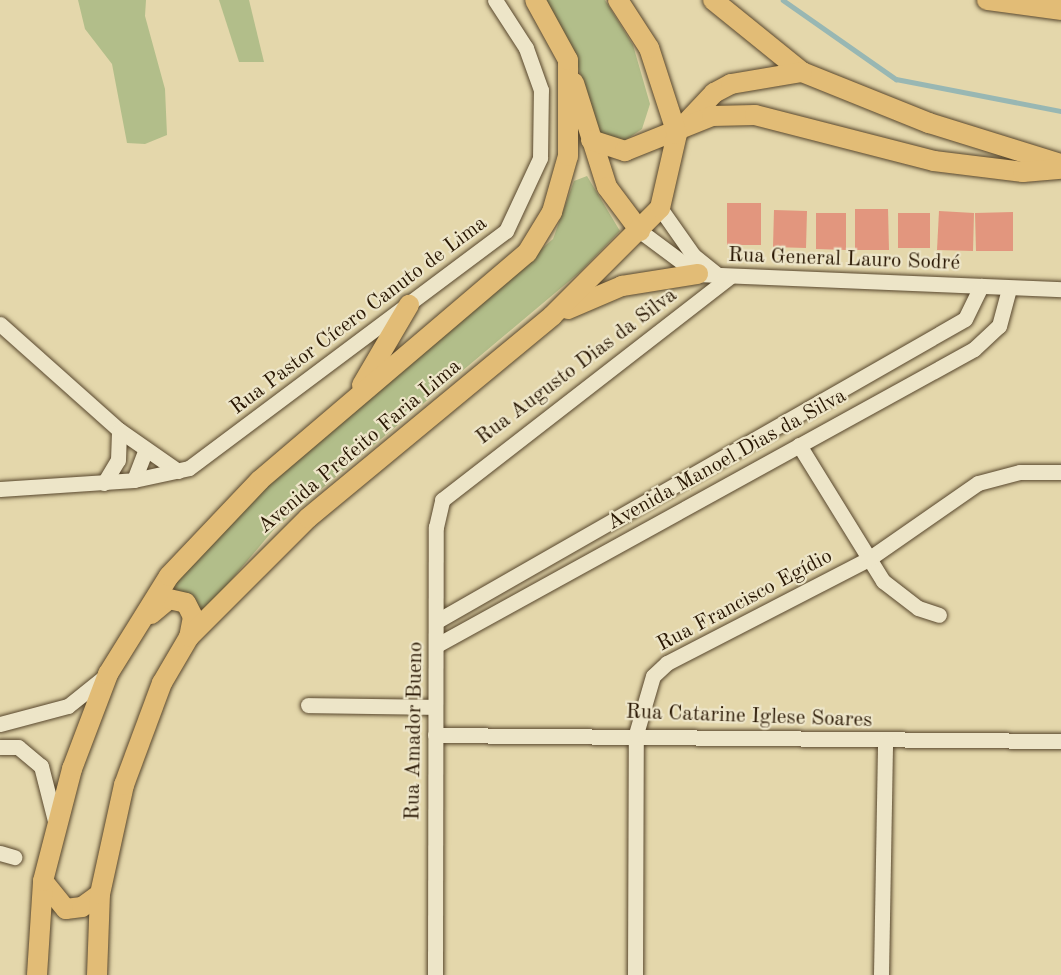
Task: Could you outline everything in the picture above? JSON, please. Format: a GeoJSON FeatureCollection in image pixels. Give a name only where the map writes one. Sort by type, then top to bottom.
{"type":"FeatureCollection","features":[{"type":"Feature","properties":{"kind":"main road","name":"Avenida Prefeito Faria Lima"},"geometry":{"type":"LineString","coordinates":[[37,975],[43,881],[55,821],[108,674],[169,576],[211,528],[355,396],[527,253],[542,232],[568,156],[568,60],[535,0]]}},
{"type":"Feature","properties":{"kind":"main road","name":"Avenida Prefeito Faria Lima"},"geometry":{"type":"LineString","coordinates":[[97,975],[100,894],[124,785],[162,683],[189,637],[308,518],[552,316],[640,231],[660,208],[676,134],[649,48],[618,0]]}},
{"type":"Feature","properties":{"kind":"main road"},"geometry":{"type":"LineString","coordinates":[[713,0],[802,72],[929,123],[1061,164]]}},
{"type":"Feature","properties":{"kind":"main road"},"geometry":{"type":"LineString","coordinates":[[987,0],[1061,10]]}},
{"type":"Feature","properties":{"kind":"main road"},"geometry":{"type":"LineString","coordinates":[[568,60],[607,187],[640,231]]}},
{"type":"Feature","properties":{"kind":"main road"},"geometry":{"type":"LineString","coordinates":[[676,134],[708,99],[731,84],[758,75],[802,72]]}},
{"type":"Feature","properties":{"kind":"main road"},"geometry":{"type":"LineString","coordinates":[[591,140],[625,151],[676,134],[712,116],[755,115],[934,161],[1023,172],[1061,169]]}},
{"type":"Feature","properties":{"kind":"main road"},"geometry":{"type":"LineString","coordinates":[[1027,153],[1061,155]]}},
{"type":"Feature","properties":{"kind":"main road"},"geometry":{"type":"LineString","coordinates":[[552,316],[622,286],[698,274]]}},
{"type":"Feature","properties":{"kind":"main road"},"geometry":{"type":"LineString","coordinates":[[355,396],[409,305]]}},
{"type":"Feature","properties":{"kind":"main road"},"geometry":{"type":"LineString","coordinates":[[138,625],[169,599],[178,599],[193,617],[189,637]]}},
{"type":"Feature","properties":{"kind":"main road"},"geometry":{"type":"LineString","coordinates":[[43,881],[66,909],[82,907],[100,894]]}},
{"type":"Feature","properties":{"kind":"street","name":"Rua Pastor Cícero Canuto de Lima"},"geometry":{"type":"LineString","coordinates":[[0,489],[134,480],[178,471],[206,459],[506,231],[540,158],[541,90],[535,67],[495,0]]}},
{"type":"Feature","properties":{"kind":"street"},"geometry":{"type":"LineString","coordinates":[[660,208],[693,255],[724,276]]}},
{"type":"Feature","properties":{"kind":"street","name":"Rua General Lauro Sodré"},"geometry":{"type":"LineString","coordinates":[[640,231],[698,274],[1061,289]]}},
{"type":"Feature","properties":{"kind":"street","name":"Rua Augusto Dias da Silva"},"geometry":{"type":"LineString","coordinates":[[449,491],[724,276]]}},
{"type":"Feature","properties":{"kind":"street","name":"Avenida Manoel Dias da Silva"},"geometry":{"type":"LineString","coordinates":[[437,621],[965,319],[981,286]]}},
{"type":"Feature","properties":{"kind":"street","name":"Avenida Manoel Dias da Silva"},"geometry":{"type":"LineString","coordinates":[[437,645],[989,338],[1005,311],[1009,288]]}},
{"type":"Feature","properties":{"kind":"street"},"geometry":{"type":"LineString","coordinates":[[0,324],[119,430],[178,471]]}},
{"type":"Feature","properties":{"kind":"street"},"geometry":{"type":"LineString","coordinates":[[104,483],[118,460],[119,430]]}},
{"type":"Feature","properties":{"kind":"street"},"geometry":{"type":"LineString","coordinates":[[799,445],[895,594],[939,615]]}},
{"type":"Feature","properties":{"kind":"street"},"geometry":{"type":"LineString","coordinates":[[134,480],[146,449]]}},
{"type":"Feature","properties":{"kind":"street","name":"Rua Francisco Egídio"},"geometry":{"type":"LineString","coordinates":[[635,975],[636,734],[644,697],[667,663],[870,558],[978,483],[1020,471],[1061,471]]}},
{"type":"Feature","properties":{"kind":"street","name":"Rua Amador Bueno"},"geometry":{"type":"LineString","coordinates":[[435,975],[436,527],[449,491]]}},
{"type":"Feature","properties":{"kind":"street"},"geometry":{"type":"LineString","coordinates":[[452,612],[464,630]]}},
{"type":"Feature","properties":{"kind":"street"},"geometry":{"type":"LineString","coordinates":[[0,724],[68,706],[108,674]]}},
{"type":"Feature","properties":{"kind":"street"},"geometry":{"type":"LineString","coordinates":[[308,705],[435,707]]}},
{"type":"Feature","properties":{"kind":"street","name":"Rua Catarine Iglese Soares"},"geometry":{"type":"LineString","coordinates":[[435,735],[636,734],[885,741],[1061,741]]}},
{"type":"Feature","properties":{"kind":"street"},"geometry":{"type":"LineString","coordinates":[[881,975],[885,741]]}},
{"type":"Feature","properties":{"kind":"street"},"geometry":{"type":"LineString","coordinates":[[0,747],[18,747],[40,766],[55,821]]}},
{"type":"Feature","properties":{"kind":"green space"},"geometry":{"type":"Polygon","coordinates":[[[78,0],[146,0],[145,16],[165,89],[167,135],[145,144],[127,143],[112,64],[85,29],[78,0]]]}},
{"type":"Feature","properties":{"kind":"green space"},"geometry":{"type":"Polygon","coordinates":[[[219,0],[249,0],[264,62],[239,62],[219,0]]]}},
{"type":"Feature","properties":{"kind":"green space"},"geometry":{"type":"Polygon","coordinates":[[[545,0],[605,0],[633,45],[650,104],[642,129],[624,141],[601,137],[571,45],[545,0]]]}},
{"type":"Feature","properties":{"kind":"green space"},"geometry":{"type":"Polygon","coordinates":[[[587,176],[620,231],[580,272],[275,528],[200,617],[169,583],[219,527],[553,239],[574,181],[587,176]]]}},
{"type":"Feature","properties":{"kind":"building"},"geometry":{"type":"Polygon","coordinates":[[[727,203],[761,203],[761,245],[727,245],[727,203]]]}},
{"type":"Feature","properties":{"kind":"building"},"geometry":{"type":"Polygon","coordinates":[[[855,209],[888,209],[889,250],[855,250],[855,209]]]}},
{"type":"Feature","properties":{"kind":"building"},"geometry":{"type":"Polygon","coordinates":[[[774,210],[807,211],[806,248],[773,247],[774,210]]]}},
{"type":"Feature","properties":{"kind":"building"},"geometry":{"type":"Polygon","coordinates":[[[939,211],[974,213],[973,251],[937,250],[939,211]]]}},
{"type":"Feature","properties":{"kind":"building"},"geometry":{"type":"Polygon","coordinates":[[[1013,212],[1013,251],[976,251],[975,213],[1013,212]]]}},
{"type":"Feature","properties":{"kind":"building"},"geometry":{"type":"Polygon","coordinates":[[[816,213],[846,213],[846,250],[816,249],[816,213]]]}},
{"type":"Feature","properties":{"kind":"building"},"geometry":{"type":"Polygon","coordinates":[[[898,213],[930,213],[930,248],[898,248],[898,213]]]}},
{"type":"Feature","properties":{"kind":"waterway"},"geometry":{"type":"LineString","coordinates":[[783,0],[896,79],[1061,111]]}}]}
